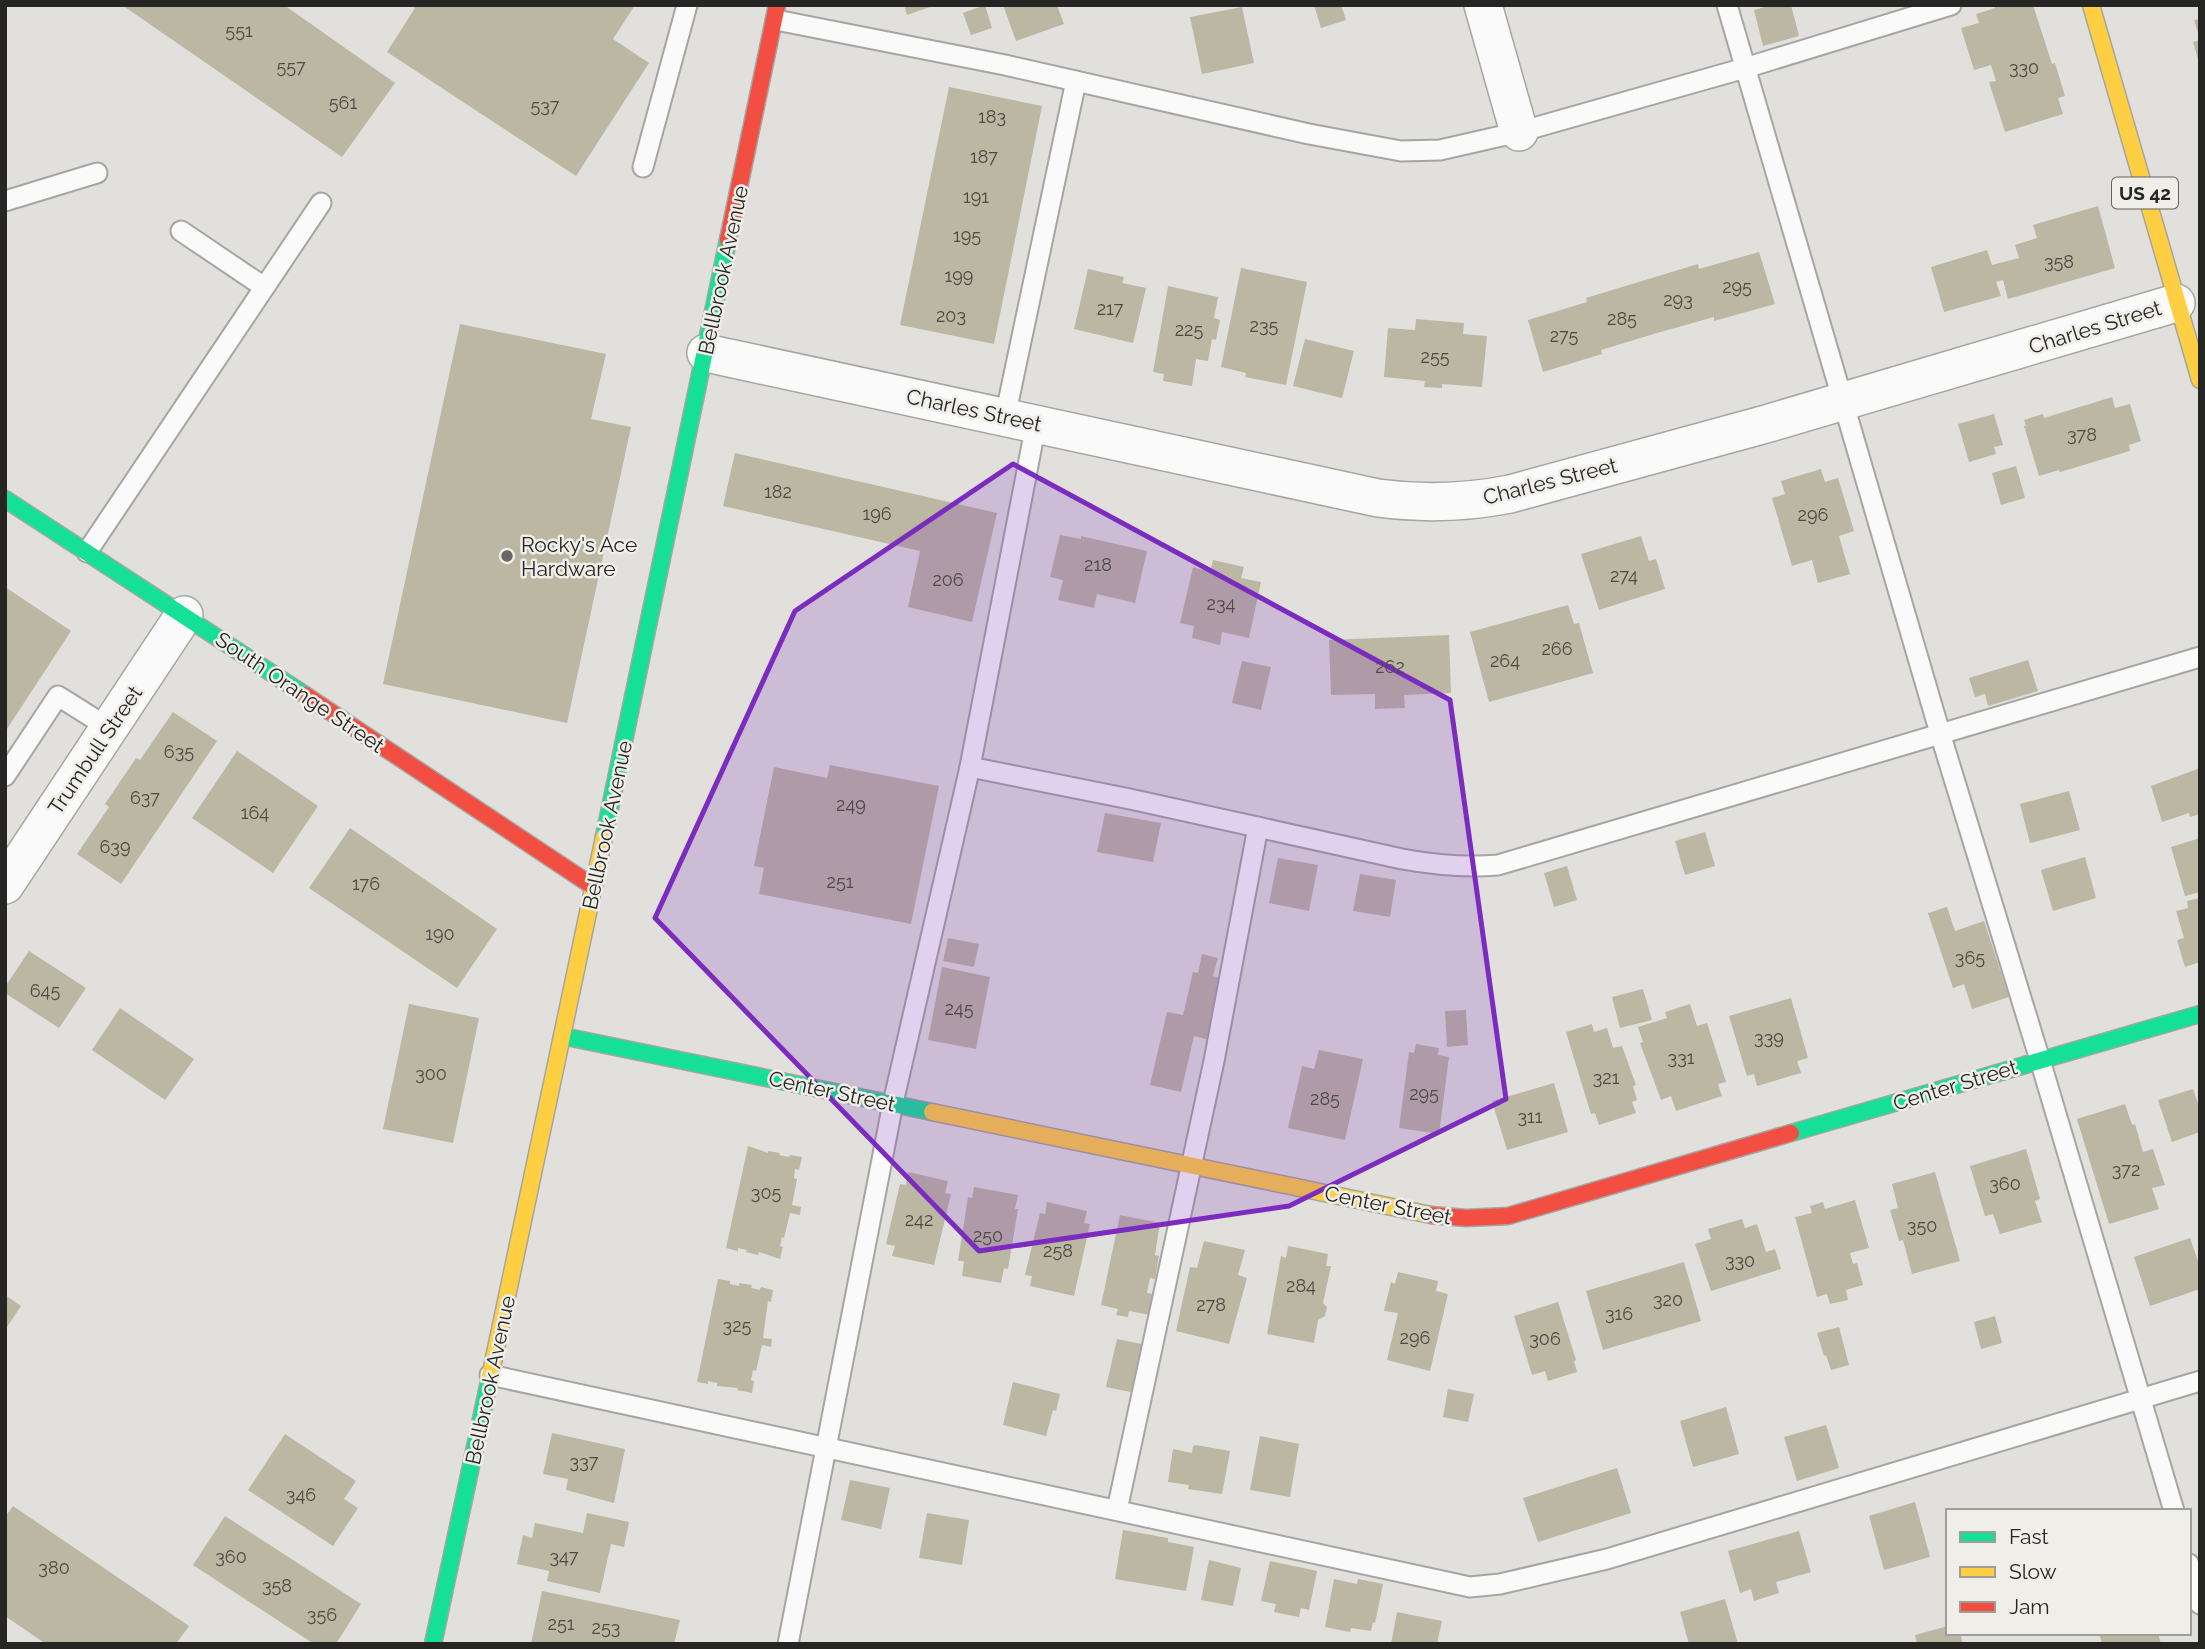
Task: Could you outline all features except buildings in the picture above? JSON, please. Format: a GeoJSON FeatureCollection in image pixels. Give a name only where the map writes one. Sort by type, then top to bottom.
{"type":"FeatureCollection","features":[{"type":"Feature","properties":{"kind":"main road","name":"US 42"},"geometry":{"type":"LineString","coordinates":[[2091,5],[2176,303],[2197,364]]}},
{"type":"Feature","properties":{"kind":"main road","name":"Bellbrook Avenue"},"geometry":{"type":"LineString","coordinates":[[433,1644],[777,13]]}},
{"type":"Feature","properties":{"kind":"main road","name":"South Orange Street"},"geometry":{"type":"LineString","coordinates":[[5,499],[594,887]]}},
{"type":"Feature","properties":{"kind":"main road","name":"Center Street"},"geometry":{"type":"LineString","coordinates":[[562,1036],[1192,1164],[1423,1214],[1471,1219],[1508,1216],[2200,1014]]}},
{"type":"Feature","properties":{"kind":"street"},"geometry":{"type":"LineString","coordinates":[[1483,5],[1519,132]]}},
{"type":"Feature","properties":{"kind":"street","name":"Charles Street"},"geometry":{"type":"LineString","coordinates":[[706,353],[1378,498],[1447,503],[1510,494],[1842,402],[2176,303]]}},
{"type":"Feature","properties":{"kind":"street","name":"Trumbull Street"},"geometry":{"type":"LineString","coordinates":[[5,885],[184,615]]}},
{"type":"Feature","properties":{"kind":"lane"},"geometry":{"type":"LineString","coordinates":[[643,167],[687,5]]}},
{"type":"Feature","properties":{"kind":"lane"},"geometry":{"type":"LineString","coordinates":[[1727,5],[1940,733],[2173,1509]]}},
{"type":"Feature","properties":{"kind":"lane"},"geometry":{"type":"LineString","coordinates":[[777,13],[1309,134],[1401,151],[1440,150],[1519,132],[1745,68],[1951,5]]}},
{"type":"Feature","properties":{"kind":"lane"},"geometry":{"type":"LineString","coordinates":[[788,1644],[893,1103],[970,767],[1021,421],[1076,81]]}},
{"type":"Feature","properties":{"kind":"lane"},"geometry":{"type":"LineString","coordinates":[[5,201],[97,173]]}},
{"type":"Feature","properties":{"kind":"lane"},"geometry":{"type":"LineString","coordinates":[[87,552],[321,203]]}},
{"type":"Feature","properties":{"kind":"lane"},"geometry":{"type":"LineString","coordinates":[[181,232],[264,287]]}},
{"type":"Feature","properties":{"kind":"lane"},"geometry":{"type":"LineString","coordinates":[[970,767],[1402,859],[1471,867],[1498,864],[2200,657]]}},
{"type":"Feature","properties":{"kind":"lane"},"geometry":{"type":"LineString","coordinates":[[5,776],[58,696],[110,728]]}},
{"type":"Feature","properties":{"kind":"lane"},"geometry":{"type":"LineString","coordinates":[[1117,1510],[1214,1061],[1258,827]]}},
{"type":"Feature","properties":{"kind":"lane"},"geometry":{"type":"LineString","coordinates":[[490,1376],[1470,1587],[1500,1584],[1606,1559],[2200,1381]]}},
{"type":"Feature","properties":{"kind":"lane"},"geometry":{"type":"LineString","coordinates":[[2191,1571],[2200,1604]]}},
{"type":"Feature","properties":{"kind":"highlighted area"},"geometry":{"type":"Polygon","coordinates":[[[1013,464],[1450,700],[1506,1099],[1289,1206],[979,1251],[655,918],[795,611],[1013,464]]]}},
{"type":"Feature","properties":{"kind":"traffic: fast"},"geometry":{"type":"LineString","coordinates":[[604,837],[728,240]]}},
{"type":"Feature","properties":{"kind":"traffic: fast"},"geometry":{"type":"LineString","coordinates":[[5,499],[305,695]]}},
{"type":"Feature","properties":{"kind":"traffic: fast"},"geometry":{"type":"LineString","coordinates":[[1791,1133],[2200,1014]]}},
{"type":"Feature","properties":{"kind":"traffic: fast"},"geometry":{"type":"LineString","coordinates":[[562,1036],[932,1112]]}},
{"type":"Feature","properties":{"kind":"traffic: fast"},"geometry":{"type":"LineString","coordinates":[[433,1644],[490,1377]]}},
{"type":"Feature","properties":{"kind":"traffic: slow"},"geometry":{"type":"LineString","coordinates":[[2091,5],[2200,380]]}},
{"type":"Feature","properties":{"kind":"traffic: slow"},"geometry":{"type":"LineString","coordinates":[[490,1377],[604,837]]}},
{"type":"Feature","properties":{"kind":"traffic: slow"},"geometry":{"type":"LineString","coordinates":[[932,1112],[1431,1215]]}},
{"type":"Feature","properties":{"kind":"traffic: jam"},"geometry":{"type":"LineString","coordinates":[[728,240],[777,5]]}},
{"type":"Feature","properties":{"kind":"traffic: jam"},"geometry":{"type":"LineString","coordinates":[[305,695],[594,887]]}},
{"type":"Feature","properties":{"kind":"traffic: jam"},"geometry":{"type":"LineString","coordinates":[[1431,1215],[1466,1218],[1508,1216],[1791,1133]]}},
{"type":"Feature","properties":{"kind":"place","name":"Rocky's Ace Hardware"},"geometry":{"type":"Point","coordinates":[507,556]}}]}
